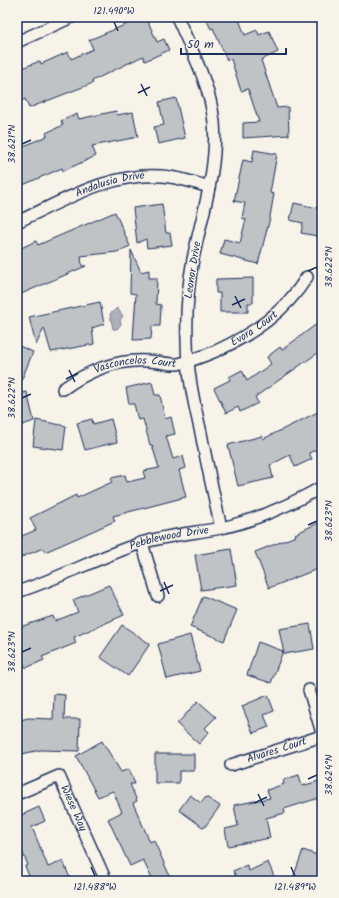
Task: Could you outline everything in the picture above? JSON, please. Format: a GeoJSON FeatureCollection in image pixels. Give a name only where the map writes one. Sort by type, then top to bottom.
{"type":"FeatureCollection","features":[{"type":"Feature","properties":{"kind":"street"},"geometry":{"type":"LineString","coordinates":[[17,42],[72,17]]}},
{"type":"Feature","properties":{"kind":"street","name":"Leonor Drive"},"geometry":{"type":"LineString","coordinates":[[177,17],[203,75],[211,103],[214,122],[214,151],[209,187],[193,260],[188,300],[188,361],[192,395],[221,528]]}},
{"type":"Feature","properties":{"kind":"street","name":"Andalusia Drive"},"geometry":{"type":"LineString","coordinates":[[17,222],[100,184],[120,179],[161,176],[182,179],[209,187]]}},
{"type":"Feature","properties":{"kind":"street","name":"Evora Court"},"geometry":{"type":"LineString","coordinates":[[188,361],[242,339],[251,333],[283,308],[297,293],[307,277]]}},
{"type":"Feature","properties":{"kind":"street","name":"Vasconcelos Court"},"geometry":{"type":"LineString","coordinates":[[63,389],[77,380],[107,366],[139,360],[177,364],[188,361]]}},
{"type":"Feature","properties":{"kind":"street","name":"Pebblewood Drive"},"geometry":{"type":"LineString","coordinates":[[17,592],[61,576],[114,552],[142,543],[221,528],[247,521],[280,509],[322,487]]}},
{"type":"Feature","properties":{"kind":"street"},"geometry":{"type":"LineString","coordinates":[[142,543],[158,596]]}},
{"type":"Feature","properties":{"kind":"street"},"geometry":{"type":"LineString","coordinates":[[309,690],[322,733]]}},
{"type":"Feature","properties":{"kind":"street","name":"Alvares Court"},"geometry":{"type":"LineString","coordinates":[[231,765],[322,736]]}},
{"type":"Feature","properties":{"kind":"street","name":"Wiese Way"},"geometry":{"type":"LineString","coordinates":[[17,794],[58,776],[106,881]]}},
{"type":"Feature","properties":{"kind":"shaded area"},"geometry":{"type":"Polygon","coordinates":[[[117,308],[123,316],[120,320],[121,324],[117,329],[113,329],[110,314],[117,308]]]}},
{"type":"Feature","properties":{"kind":"building"},"geometry":{"type":"Polygon","coordinates":[[[146,17],[157,42],[164,39],[169,50],[145,61],[143,56],[92,81],[93,83],[29,108],[25,99],[17,103],[17,70],[40,61],[41,64],[68,52],[71,59],[93,49],[89,40],[146,17]]]}},
{"type":"Feature","properties":{"kind":"building"},"geometry":{"type":"Polygon","coordinates":[[[205,17],[238,17],[245,35],[257,30],[259,35],[269,31],[278,52],[261,60],[277,108],[288,107],[289,135],[243,138],[243,123],[259,122],[248,89],[241,91],[231,59],[227,60],[213,28],[211,29],[205,17]]]}},
{"type":"Feature","properties":{"kind":"building"},"geometry":{"type":"Polygon","coordinates":[[[176,98],[185,138],[158,144],[154,127],[164,125],[159,102],[176,98]]]}},
{"type":"Feature","properties":{"kind":"building"},"geometry":{"type":"Polygon","coordinates":[[[116,111],[117,115],[133,112],[138,137],[92,146],[96,156],[63,171],[62,168],[23,185],[17,171],[17,149],[47,136],[46,133],[63,125],[61,121],[77,114],[79,119],[116,111]]]}},
{"type":"Feature","properties":{"kind":"building"},"geometry":{"type":"Polygon","coordinates":[[[254,150],[277,154],[270,193],[274,194],[269,222],[258,264],[220,254],[224,239],[240,243],[246,219],[242,218],[245,203],[234,201],[243,160],[252,162],[254,150]]]}},
{"type":"Feature","properties":{"kind":"building"},"geometry":{"type":"Polygon","coordinates":[[[294,203],[322,209],[317,236],[301,233],[303,223],[290,220],[294,203]]]}},
{"type":"Feature","properties":{"kind":"building"},"geometry":{"type":"Polygon","coordinates":[[[162,204],[166,233],[170,233],[172,245],[147,248],[146,239],[137,243],[133,208],[162,204]]]}},
{"type":"Feature","properties":{"kind":"building"},"geometry":{"type":"Polygon","coordinates":[[[115,212],[130,246],[117,252],[81,256],[82,266],[86,266],[21,294],[17,285],[17,250],[36,241],[38,245],[115,212]]]}},
{"type":"Feature","properties":{"kind":"building"},"geometry":{"type":"Polygon","coordinates":[[[131,250],[141,272],[149,270],[149,278],[157,278],[156,304],[161,305],[160,326],[152,326],[151,339],[133,340],[136,294],[130,293],[131,250]]]}},
{"type":"Feature","properties":{"kind":"building"},"geometry":{"type":"Polygon","coordinates":[[[253,278],[253,303],[248,303],[248,312],[220,312],[220,293],[216,293],[216,279],[253,278]]]}},
{"type":"Feature","properties":{"kind":"building"},"geometry":{"type":"Polygon","coordinates":[[[100,302],[104,324],[92,328],[94,344],[51,352],[44,328],[36,345],[29,317],[100,302]]]}},
{"type":"Feature","properties":{"kind":"building"},"geometry":{"type":"Polygon","coordinates":[[[318,323],[322,329],[322,350],[255,397],[258,403],[240,412],[238,407],[226,413],[214,388],[230,380],[229,377],[242,370],[247,381],[271,364],[267,357],[280,347],[282,350],[318,323]]]}},
{"type":"Feature","properties":{"kind":"building"},"geometry":{"type":"Polygon","coordinates":[[[17,345],[33,352],[17,391],[17,345]]]}},
{"type":"Feature","properties":{"kind":"building"},"geometry":{"type":"Polygon","coordinates":[[[152,382],[155,395],[160,395],[165,419],[171,417],[175,434],[166,436],[173,459],[183,456],[186,468],[179,470],[186,497],[113,516],[115,521],[45,552],[43,548],[17,559],[17,538],[36,530],[30,518],[76,495],[77,498],[112,482],[111,478],[125,475],[127,482],[145,478],[143,471],[159,468],[152,445],[150,445],[143,419],[138,420],[134,404],[129,404],[126,388],[152,382]]]}},
{"type":"Feature","properties":{"kind":"building"},"geometry":{"type":"Polygon","coordinates":[[[27,392],[34,421],[17,427],[17,394],[27,392]]]}},
{"type":"Feature","properties":{"kind":"building"},"geometry":{"type":"Polygon","coordinates":[[[322,410],[322,447],[309,453],[312,459],[295,467],[290,455],[270,465],[273,478],[238,486],[228,445],[262,436],[263,439],[322,410]]]}},
{"type":"Feature","properties":{"kind":"building"},"geometry":{"type":"Polygon","coordinates":[[[92,419],[93,424],[111,419],[117,442],[85,450],[77,423],[92,419]]]}},
{"type":"Feature","properties":{"kind":"building"},"geometry":{"type":"Polygon","coordinates":[[[36,420],[66,426],[63,450],[33,446],[36,420]]]}},
{"type":"Feature","properties":{"kind":"building"},"geometry":{"type":"Polygon","coordinates":[[[322,521],[322,562],[318,564],[320,568],[269,588],[255,552],[296,536],[295,534],[322,521]]]}},
{"type":"Feature","properties":{"kind":"building"},"geometry":{"type":"Polygon","coordinates":[[[231,549],[237,585],[201,590],[195,555],[231,549]]]}},
{"type":"Feature","properties":{"kind":"building"},"geometry":{"type":"Polygon","coordinates":[[[109,585],[124,615],[74,637],[76,643],[42,657],[44,660],[26,668],[23,662],[17,665],[17,628],[53,616],[55,621],[78,612],[73,600],[109,585]]]}},
{"type":"Feature","properties":{"kind":"building"},"geometry":{"type":"Polygon","coordinates":[[[203,596],[237,610],[224,641],[190,627],[203,596]]]}},
{"type":"Feature","properties":{"kind":"building"},"geometry":{"type":"Polygon","coordinates":[[[310,624],[314,649],[284,654],[279,629],[310,624]]]}},
{"type":"Feature","properties":{"kind":"building"},"geometry":{"type":"Polygon","coordinates":[[[122,625],[150,644],[128,676],[100,657],[122,625]]]}},
{"type":"Feature","properties":{"kind":"building"},"geometry":{"type":"Polygon","coordinates":[[[190,635],[200,671],[167,679],[158,644],[190,635]]]}},
{"type":"Feature","properties":{"kind":"building"},"geometry":{"type":"Polygon","coordinates":[[[258,642],[283,651],[271,683],[247,675],[258,642]]]}},
{"type":"Feature","properties":{"kind":"building"},"geometry":{"type":"Polygon","coordinates":[[[54,694],[65,695],[64,719],[80,719],[79,751],[40,750],[17,754],[17,721],[28,718],[53,719],[54,694]]]}},
{"type":"Feature","properties":{"kind":"building"},"geometry":{"type":"Polygon","coordinates":[[[268,695],[274,711],[264,715],[269,727],[253,733],[242,706],[268,695]]]}},
{"type":"Feature","properties":{"kind":"building"},"geometry":{"type":"Polygon","coordinates":[[[198,701],[216,717],[205,728],[209,732],[199,744],[177,724],[198,701]]]}},
{"type":"Feature","properties":{"kind":"building"},"geometry":{"type":"Polygon","coordinates":[[[102,741],[121,772],[129,769],[135,784],[130,784],[137,801],[133,803],[150,842],[154,840],[172,881],[153,881],[143,860],[130,866],[108,819],[122,812],[113,791],[98,797],[76,756],[102,741]]]}},
{"type":"Feature","properties":{"kind":"building"},"geometry":{"type":"Polygon","coordinates":[[[155,754],[194,754],[194,771],[179,771],[179,783],[155,783],[155,754]]]}},
{"type":"Feature","properties":{"kind":"building"},"geometry":{"type":"Polygon","coordinates":[[[299,775],[302,786],[322,780],[322,797],[284,809],[285,813],[266,818],[270,838],[228,846],[225,829],[238,826],[234,805],[270,798],[267,790],[284,784],[283,780],[299,775]]]}},
{"type":"Feature","properties":{"kind":"building"},"geometry":{"type":"Polygon","coordinates":[[[190,795],[201,803],[206,797],[220,806],[204,828],[179,810],[190,795]]]}},
{"type":"Feature","properties":{"kind":"building"},"geometry":{"type":"Polygon","coordinates":[[[39,807],[45,821],[32,827],[48,867],[63,861],[71,881],[31,881],[25,866],[28,865],[17,840],[17,817],[39,807]]]}},
{"type":"Feature","properties":{"kind":"building"},"geometry":{"type":"Polygon","coordinates":[[[303,850],[320,856],[319,860],[322,861],[322,881],[292,881],[303,850]]]}},
{"type":"Feature","properties":{"kind":"building"},"geometry":{"type":"Polygon","coordinates":[[[268,862],[276,881],[225,881],[236,876],[233,871],[247,865],[249,871],[268,862]]]}}]}
